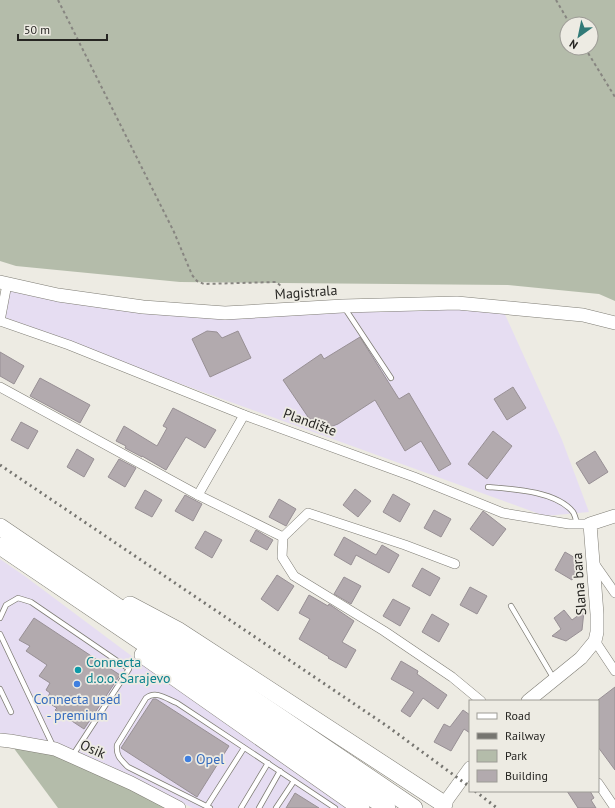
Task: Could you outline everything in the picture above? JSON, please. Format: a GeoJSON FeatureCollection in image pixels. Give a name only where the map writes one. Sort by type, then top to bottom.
{"type":"FeatureCollection","features":[{"type":"Feature","properties":{"kind":"highway"},"geometry":{"type":"LineString","coordinates":[[0,527],[82,592],[388,808]]}},
{"type":"Feature","properties":{"kind":"highway"},"geometry":{"type":"LineString","coordinates":[[0,546],[82,592],[414,808]]}},
{"type":"Feature","properties":{"kind":"highway"},"geometry":{"type":"LineString","coordinates":[[82,592],[150,614],[179,631],[443,806]]}},
{"type":"Feature","properties":{"kind":"highway"},"geometry":{"type":"LineString","coordinates":[[82,592],[114,632],[149,660],[361,808]]}},
{"type":"Feature","properties":{"kind":"main road","name":"Magistrala"},"geometry":{"type":"LineString","coordinates":[[4,283],[58,295],[143,307],[225,313],[343,306],[457,303],[584,315],[615,323]]}},
{"type":"Feature","properties":{"kind":"main road","name":"Plandište"},"geometry":{"type":"LineString","coordinates":[[590,524],[615,516]]}},
{"type":"Feature","properties":{"kind":"main road","name":"Slana bara"},"geometry":{"type":"LineString","coordinates":[[590,524],[597,614],[597,632],[595,641]]}},
{"type":"Feature","properties":{"kind":"main road"},"geometry":{"type":"LineString","coordinates":[[534,699],[554,679],[581,658],[595,641]]}},
{"type":"Feature","properties":{"kind":"main road","name":"Osik"},"geometry":{"type":"LineString","coordinates":[[0,740],[55,749],[131,784],[170,806]]}},
{"type":"Feature","properties":{"kind":"main road"},"geometry":{"type":"LineString","coordinates":[[443,806],[469,769]]}},
{"type":"Feature","properties":{"kind":"street"},"geometry":{"type":"LineString","coordinates":[[0,321],[4,283]]}},
{"type":"Feature","properties":{"kind":"street","name":"Plandište"},"geometry":{"type":"LineString","coordinates":[[0,321],[69,345],[244,415],[414,477],[503,512],[577,524],[590,524]]}},
{"type":"Feature","properties":{"kind":"street"},"geometry":{"type":"LineString","coordinates":[[0,387],[198,495],[283,537]]}},
{"type":"Feature","properties":{"kind":"street"},"geometry":{"type":"LineString","coordinates":[[198,495],[244,415]]}},
{"type":"Feature","properties":{"kind":"street"},"geometry":{"type":"LineString","coordinates":[[455,564],[405,545],[308,513],[283,537],[282,557],[294,576],[384,631],[452,676],[480,700]]}},
{"type":"Feature","properties":{"kind":"street"},"geometry":{"type":"LineString","coordinates":[[594,563],[615,593]]}},
{"type":"Feature","properties":{"kind":"street"},"geometry":{"type":"LineString","coordinates":[[595,641],[615,671]]}},
{"type":"Feature","properties":{"kind":"street"},"geometry":{"type":"LineString","coordinates":[[599,785],[615,808]]}},
{"type":"Feature","properties":{"kind":"lane"},"geometry":{"type":"LineString","coordinates":[[343,306],[391,378]]}},
{"type":"Feature","properties":{"kind":"lane"},"geometry":{"type":"LineString","coordinates":[[488,487],[527,491],[547,496],[563,504],[574,513],[577,524]]}},
{"type":"Feature","properties":{"kind":"lane"},"geometry":{"type":"LineString","coordinates":[[0,618],[6,605],[18,598],[31,602],[129,669],[72,756]]}},
{"type":"Feature","properties":{"kind":"lane"},"geometry":{"type":"LineString","coordinates":[[511,606],[554,679]]}},
{"type":"Feature","properties":{"kind":"lane"},"geometry":{"type":"LineString","coordinates":[[0,634],[55,749]]}},
{"type":"Feature","properties":{"kind":"lane"},"geometry":{"type":"LineString","coordinates":[[0,689],[11,712]]}},
{"type":"Feature","properties":{"kind":"lane"},"geometry":{"type":"LineString","coordinates":[[244,748],[209,807],[128,767],[117,753],[117,745],[146,698],[151,694],[156,694],[177,703],[335,808]]}},
{"type":"Feature","properties":{"kind":"lane"},"geometry":{"type":"LineString","coordinates":[[241,808],[268,763]]}},
{"type":"Feature","properties":{"kind":"lane"},"geometry":{"type":"LineString","coordinates":[[259,808],[280,771]]}},
{"type":"Feature","properties":{"kind":"lane"},"geometry":{"type":"LineString","coordinates":[[276,808],[294,781]]}},
{"type":"Feature","properties":{"kind":"path"},"geometry":{"type":"LineString","coordinates":[[58,0],[174,232],[192,275],[197,281],[204,284],[276,282],[281,286],[290,309]]}},
{"type":"Feature","properties":{"kind":"path"},"geometry":{"type":"LineString","coordinates":[[556,0],[565,16]]}},
{"type":"Feature","properties":{"kind":"path"},"geometry":{"type":"LineString","coordinates":[[590,56],[615,97]]}},
{"type":"Feature","properties":{"kind":"shaded area"},"geometry":{"type":"Polygon","coordinates":[[[9,278],[58,295],[225,313],[334,306],[503,310],[562,440],[589,512],[545,516],[104,356],[4,317],[9,278]]]}},
{"type":"Feature","properties":{"kind":"shaded area"},"geometry":{"type":"Polygon","coordinates":[[[0,559],[149,669],[353,808],[193,808],[112,771],[0,742],[0,559]]]}},
{"type":"Feature","properties":{"kind":"green space"},"geometry":{"type":"Polygon","coordinates":[[[0,0],[615,0],[615,301],[599,294],[508,285],[180,282],[16,266],[0,261],[0,0]]]}},
{"type":"Feature","properties":{"kind":"green space"},"geometry":{"type":"Polygon","coordinates":[[[10,743],[33,744],[184,808],[58,808],[10,743]]]}},
{"type":"Feature","properties":{"kind":"building"},"geometry":{"type":"Polygon","coordinates":[[[207,331],[217,332],[222,338],[238,331],[251,358],[210,377],[192,339],[207,331]]]}},
{"type":"Feature","properties":{"kind":"building"},"geometry":{"type":"Polygon","coordinates":[[[360,337],[399,399],[409,393],[451,464],[439,471],[421,441],[405,451],[375,400],[338,424],[330,427],[322,427],[308,417],[283,380],[321,354],[324,359],[360,337]]]}},
{"type":"Feature","properties":{"kind":"building"},"geometry":{"type":"Polygon","coordinates":[[[0,352],[24,366],[14,384],[0,376],[0,352]]]}},
{"type":"Feature","properties":{"kind":"building"},"geometry":{"type":"Polygon","coordinates":[[[40,378],[90,405],[80,423],[30,396],[40,378]]]}},
{"type":"Feature","properties":{"kind":"building"},"geometry":{"type":"Polygon","coordinates":[[[513,387],[526,408],[507,420],[494,399],[513,387]]]}},
{"type":"Feature","properties":{"kind":"building"},"geometry":{"type":"Polygon","coordinates":[[[173,408],[216,430],[205,448],[186,437],[166,470],[125,448],[126,446],[116,441],[124,426],[157,446],[167,428],[163,426],[173,408]]]}},
{"type":"Feature","properties":{"kind":"building"},"geometry":{"type":"Polygon","coordinates":[[[21,422],[38,431],[28,449],[11,440],[21,422]]]}},
{"type":"Feature","properties":{"kind":"building"},"geometry":{"type":"Polygon","coordinates":[[[493,431],[512,446],[487,479],[468,464],[493,431]]]}},
{"type":"Feature","properties":{"kind":"building"},"geometry":{"type":"Polygon","coordinates":[[[77,449],[94,459],[84,477],[67,467],[77,449]]]}},
{"type":"Feature","properties":{"kind":"building"},"geometry":{"type":"Polygon","coordinates":[[[595,451],[608,472],[589,484],[576,463],[595,451]]]}},
{"type":"Feature","properties":{"kind":"building"},"geometry":{"type":"Polygon","coordinates":[[[119,459],[136,468],[125,487],[108,477],[119,459]]]}},
{"type":"Feature","properties":{"kind":"building"},"geometry":{"type":"Polygon","coordinates":[[[355,489],[371,501],[358,517],[343,505],[355,489]]]}},
{"type":"Feature","properties":{"kind":"building"},"geometry":{"type":"Polygon","coordinates":[[[145,490],[162,500],[152,517],[135,508],[145,490]]]}},
{"type":"Feature","properties":{"kind":"building"},"geometry":{"type":"Polygon","coordinates":[[[393,494],[410,504],[400,522],[383,512],[393,494]]]}},
{"type":"Feature","properties":{"kind":"building"},"geometry":{"type":"Polygon","coordinates":[[[185,495],[202,504],[193,521],[175,511],[185,495]]]}},
{"type":"Feature","properties":{"kind":"building"},"geometry":{"type":"Polygon","coordinates":[[[279,499],[296,509],[286,526],[269,517],[279,499]]]}},
{"type":"Feature","properties":{"kind":"building"},"geometry":{"type":"Polygon","coordinates":[[[434,510],[451,519],[441,537],[424,528],[434,510]]]}},
{"type":"Feature","properties":{"kind":"building"},"geometry":{"type":"Polygon","coordinates":[[[483,511],[506,529],[493,546],[470,529],[483,511]]]}},
{"type":"Feature","properties":{"kind":"building"},"geometry":{"type":"Polygon","coordinates":[[[256,530],[273,540],[267,550],[250,541],[256,530]]]}},
{"type":"Feature","properties":{"kind":"building"},"geometry":{"type":"Polygon","coordinates":[[[205,531],[222,540],[212,558],[195,548],[205,531]]]}},
{"type":"Feature","properties":{"kind":"building"},"geometry":{"type":"Polygon","coordinates":[[[344,537],[376,555],[382,545],[399,555],[389,573],[356,555],[351,565],[334,555],[344,537]]]}},
{"type":"Feature","properties":{"kind":"building"},"geometry":{"type":"Polygon","coordinates":[[[565,552],[582,562],[572,580],[555,570],[565,552]]]}},
{"type":"Feature","properties":{"kind":"building"},"geometry":{"type":"Polygon","coordinates":[[[422,568],[440,578],[430,596],[412,586],[422,568]]]}},
{"type":"Feature","properties":{"kind":"building"},"geometry":{"type":"Polygon","coordinates":[[[277,575],[294,586],[278,611],[261,599],[277,575]]]}},
{"type":"Feature","properties":{"kind":"building"},"geometry":{"type":"Polygon","coordinates":[[[344,577],[361,586],[351,604],[334,594],[344,577]]]}},
{"type":"Feature","properties":{"kind":"building"},"geometry":{"type":"Polygon","coordinates":[[[470,587],[487,596],[477,614],[460,605],[470,587]]]}},
{"type":"Feature","properties":{"kind":"building"},"geometry":{"type":"Polygon","coordinates":[[[309,595],[328,606],[329,604],[354,621],[342,642],[356,650],[346,668],[299,639],[310,619],[299,613],[309,595]]]}},
{"type":"Feature","properties":{"kind":"building"},"geometry":{"type":"Polygon","coordinates":[[[393,599],[410,608],[400,626],[383,616],[393,599]]]}},
{"type":"Feature","properties":{"kind":"building"},"geometry":{"type":"Polygon","coordinates":[[[564,610],[572,620],[584,611],[582,630],[566,641],[552,636],[561,629],[554,618],[564,610]]]}},
{"type":"Feature","properties":{"kind":"building"},"geometry":{"type":"Polygon","coordinates":[[[432,614],[449,624],[439,642],[422,632],[432,614]]]}},
{"type":"Feature","properties":{"kind":"building","name":"Connecta d.o.o. Sarajevo"},"geometry":{"type":"Polygon","coordinates":[[[34,618],[120,675],[84,729],[55,710],[57,708],[52,705],[53,702],[47,698],[50,693],[46,690],[50,683],[39,676],[47,665],[26,651],[30,646],[19,640],[34,618]]]}},
{"type":"Feature","properties":{"kind":"building"},"geometry":{"type":"Polygon","coordinates":[[[401,661],[418,671],[417,674],[447,695],[438,709],[423,698],[410,717],[401,711],[414,692],[391,679],[401,661]]]}},
{"type":"Feature","properties":{"kind":"building"},"geometry":{"type":"Polygon","coordinates":[[[615,687],[615,770],[599,748],[598,700],[615,687]]]}},
{"type":"Feature","properties":{"kind":"building"},"geometry":{"type":"Polygon","coordinates":[[[153,699],[156,699],[229,746],[197,797],[121,748],[153,699]]]}},
{"type":"Feature","properties":{"kind":"building"},"geometry":{"type":"Polygon","coordinates":[[[463,710],[469,714],[469,732],[464,729],[451,751],[434,742],[444,724],[450,727],[463,710]]]}},
{"type":"Feature","properties":{"kind":"building"},"geometry":{"type":"Polygon","coordinates":[[[568,792],[591,792],[594,798],[591,800],[596,808],[578,808],[568,792]]]}},
{"type":"Feature","properties":{"kind":"building"},"geometry":{"type":"Polygon","coordinates":[[[295,793],[319,808],[286,808],[295,793]]]}},
{"type":"Feature","properties":{"kind":"railway"},"geometry":{"type":"LineString","coordinates":[[0,465],[387,726],[469,786]]}},
{"type":"Feature","properties":{"kind":"railway"},"geometry":{"type":"LineString","coordinates":[[476,792],[497,808]]}},
{"type":"Feature","properties":{"kind":"place","name":"Connecta d.o.o. Sarajevo"},"geometry":{"type":"Point","coordinates":[78,670]}},
{"type":"Feature","properties":{"kind":"place","name":"Connecta used - premium"},"geometry":{"type":"Point","coordinates":[77,684]}},
{"type":"Feature","properties":{"kind":"place","name":"Opel"},"geometry":{"type":"Point","coordinates":[188,759]}}]}
